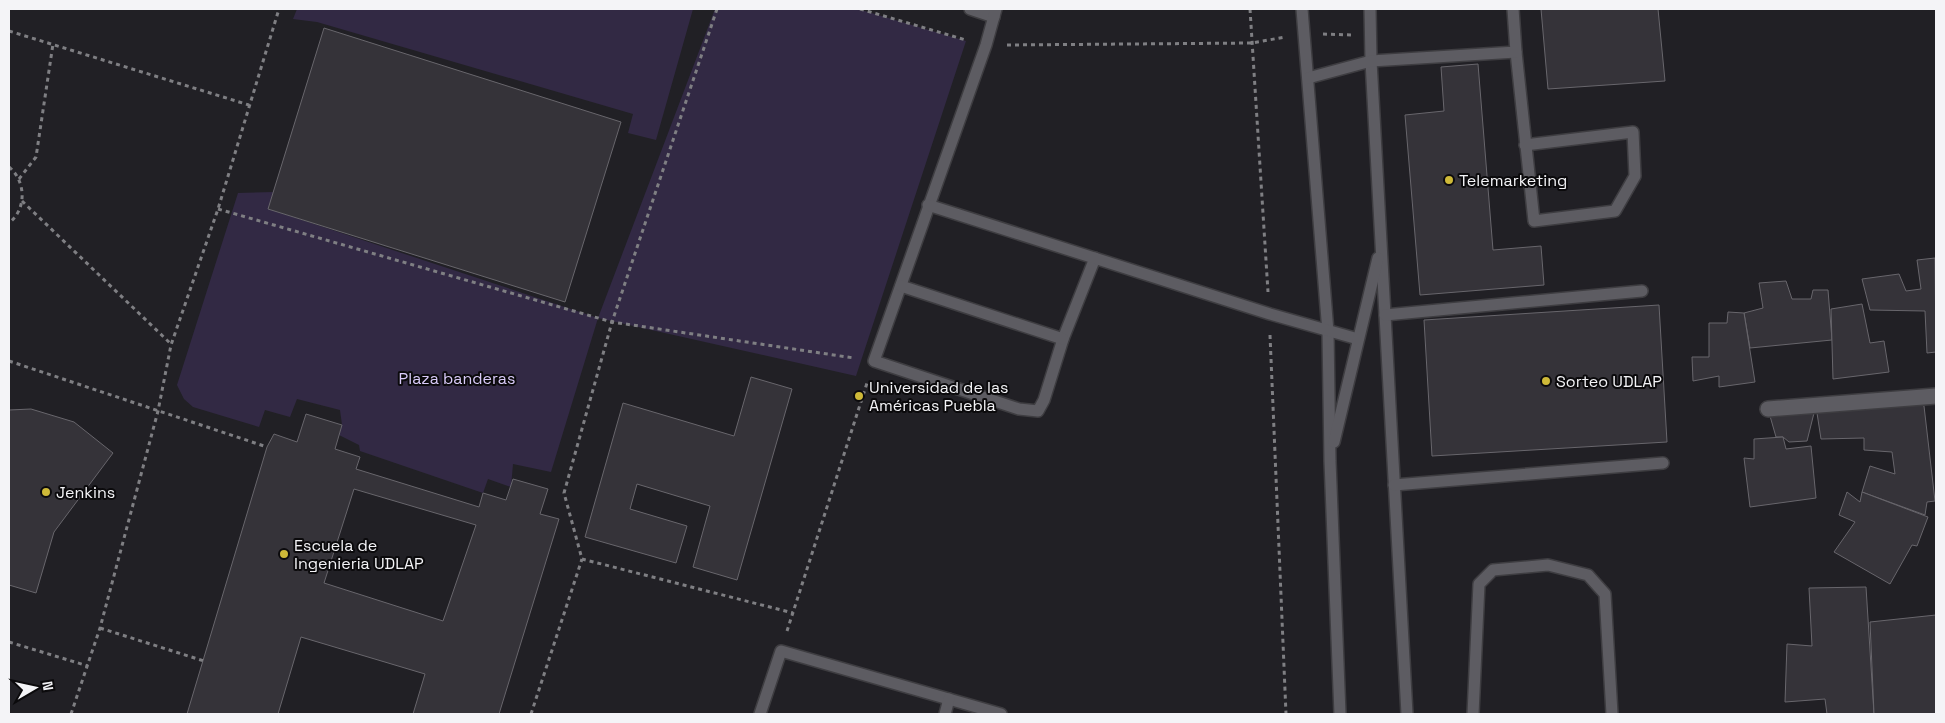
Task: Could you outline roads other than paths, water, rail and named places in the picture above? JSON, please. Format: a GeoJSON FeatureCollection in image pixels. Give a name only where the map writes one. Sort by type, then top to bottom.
{"type":"FeatureCollection","features":[{"type":"Feature","properties":{"kind":"street"},"geometry":{"type":"LineString","coordinates":[[1768,408],[1936,396]]}},
{"type":"Feature","properties":{"kind":"lane"},"geometry":{"type":"LineString","coordinates":[[970,9],[995,13],[986,45],[874,361],[1019,409],[1038,411],[1044,400],[1063,339],[1095,258]]}},
{"type":"Feature","properties":{"kind":"lane"},"geometry":{"type":"LineString","coordinates":[[1302,9],[1328,332],[1330,461],[1340,714]]}},
{"type":"Feature","properties":{"kind":"lane"},"geometry":{"type":"LineString","coordinates":[[1370,9],[1371,61],[1407,714]]}},
{"type":"Feature","properties":{"kind":"lane"},"geometry":{"type":"LineString","coordinates":[[1514,9],[1516,52],[1534,221],[1615,211],[1635,176],[1632,132],[1526,145]]}},
{"type":"Feature","properties":{"kind":"lane"},"geometry":{"type":"LineString","coordinates":[[1308,78],[1371,61],[1516,52]]}},
{"type":"Feature","properties":{"kind":"lane"},"geometry":{"type":"LineString","coordinates":[[928,205],[1270,314],[1358,339]]}},
{"type":"Feature","properties":{"kind":"lane"},"geometry":{"type":"LineString","coordinates":[[1330,461],[1381,244]]}},
{"type":"Feature","properties":{"kind":"lane"},"geometry":{"type":"LineString","coordinates":[[902,286],[1063,339]]}},
{"type":"Feature","properties":{"kind":"lane"},"geometry":{"type":"LineString","coordinates":[[1385,315],[1642,291]]}},
{"type":"Feature","properties":{"kind":"lane"},"geometry":{"type":"LineString","coordinates":[[1394,485],[1664,463]]}},
{"type":"Feature","properties":{"kind":"lane"},"geometry":{"type":"LineString","coordinates":[[1473,714],[1479,584],[1493,570],[1548,565],[1588,576],[1605,594],[1612,714]]}},
{"type":"Feature","properties":{"kind":"lane"},"geometry":{"type":"LineString","coordinates":[[760,714],[781,651],[1001,714]]}},
{"type":"Feature","properties":{"kind":"lane"},"geometry":{"type":"LineString","coordinates":[[945,714],[949,699]]}},
{"type":"Feature","properties":{"kind":"place","name":"Telemarketing"},"geometry":{"type":"Point","coordinates":[1449,180]}},
{"type":"Feature","properties":{"kind":"place","name":"Sorteo UDLAP"},"geometry":{"type":"Point","coordinates":[1546,381]}},
{"type":"Feature","properties":{"kind":"place","name":"Universidad de las Américas Puebla"},"geometry":{"type":"Point","coordinates":[859,396]}},
{"type":"Feature","properties":{"kind":"place","name":"Jenkins"},"geometry":{"type":"Point","coordinates":[46,492]}},
{"type":"Feature","properties":{"kind":"place","name":"Escuela de Ingenieria UDLAP"},"geometry":{"type":"Point","coordinates":[284,554]}},
{"type":"Feature","properties":{"kind":"park label","name":"Plaza banderas"},"geometry":{"type":"Point","coordinates":[457,378]}}]}
